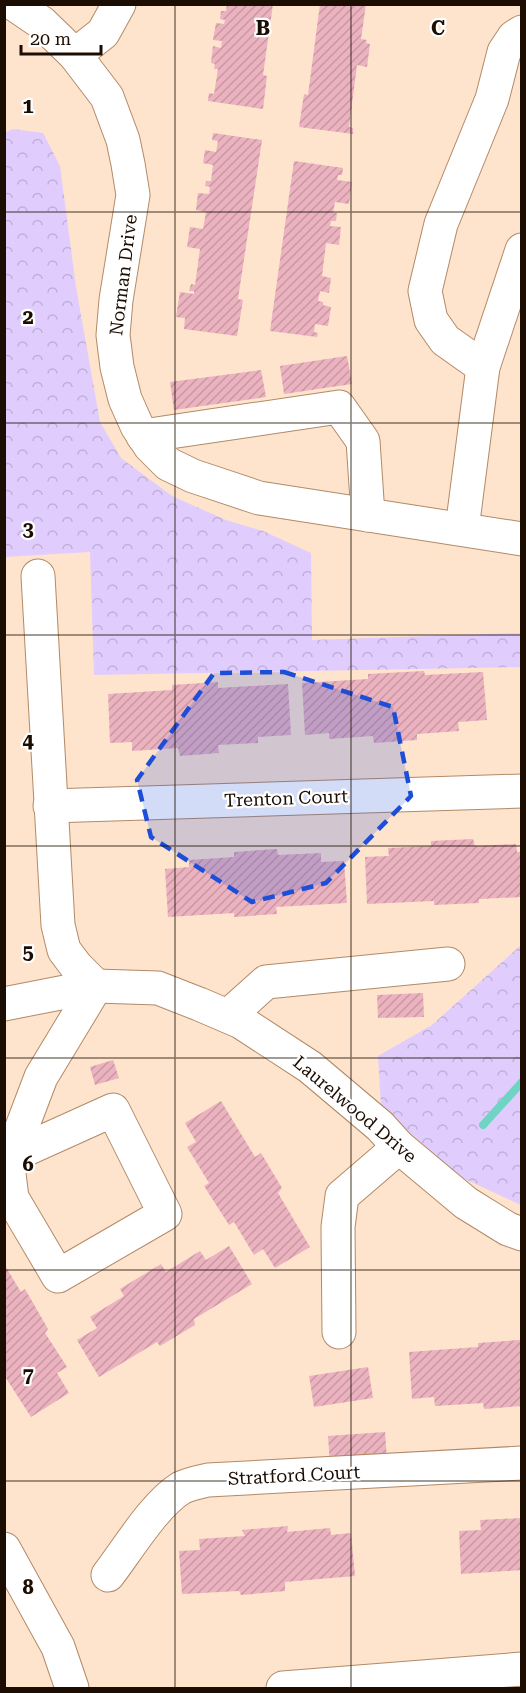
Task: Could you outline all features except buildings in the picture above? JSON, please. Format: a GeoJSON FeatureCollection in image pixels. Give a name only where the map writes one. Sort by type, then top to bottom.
{"type":"FeatureCollection","features":[{"type":"Feature","properties":{"kind":"street","name":"Norman Drive"},"geometry":{"type":"LineString","coordinates":[[14,4],[42,23],[75,55],[107,97],[123,140],[133,195],[116,300],[113,335],[117,367],[125,399],[137,426],[150,446],[168,464],[193,476],[259,498],[522,539]]}},
{"type":"Feature","properties":{"kind":"street"},"geometry":{"type":"LineString","coordinates":[[75,55],[103,33],[119,4]]}},
{"type":"Feature","properties":{"kind":"street"},"geometry":{"type":"LineString","coordinates":[[483,367],[446,340],[431,320],[425,291],[441,224],[492,99],[504,52],[514,37],[522,32]]}},
{"type":"Feature","properties":{"kind":"street"},"geometry":{"type":"LineString","coordinates":[[462,529],[483,367],[522,250]]}},
{"type":"Feature","properties":{"kind":"street"},"geometry":{"type":"LineString","coordinates":[[143,436],[339,407],[363,441],[368,515]]}},
{"type":"Feature","properties":{"kind":"street"},"geometry":{"type":"LineString","coordinates":[[11,1156],[114,1110],[165,1214],[58,1276],[12,1198],[9,1174],[11,1156],[41,1077],[96,986],[64,950],[58,925],[38,576]]}},
{"type":"Feature","properties":{"kind":"street","name":"Trenton Court"},"geometry":{"type":"LineString","coordinates":[[50,806],[522,790]]}},
{"type":"Feature","properties":{"kind":"street"},"geometry":{"type":"LineString","coordinates":[[228,1016],[266,982],[448,964]]}},
{"type":"Feature","properties":{"kind":"street","name":"Laurelwood Drive"},"geometry":{"type":"LineString","coordinates":[[4,1004],[96,986],[158,988],[228,1016],[310,1067],[380,1126],[399,1147],[466,1203],[508,1229],[522,1234]]}},
{"type":"Feature","properties":{"kind":"street"},"geometry":{"type":"LineString","coordinates":[[339,1332],[338,1227],[342,1196],[399,1147]]}},
{"type":"Feature","properties":{"kind":"street","name":"Stratford Court"},"geometry":{"type":"LineString","coordinates":[[108,1575],[165,1501],[182,1488],[208,1480],[522,1463]]}},
{"type":"Feature","properties":{"kind":"street"},"geometry":{"type":"LineString","coordinates":[[4,1549],[58,1647],[72,1689]]}},
{"type":"Feature","properties":{"kind":"street"},"geometry":{"type":"LineString","coordinates":[[283,1689],[522,1669]]}},
{"type":"Feature","properties":{"kind":"highlighted area"},"geometry":{"type":"Polygon","coordinates":[[[284,672],[393,707],[411,796],[326,883],[252,902],[151,837],[137,780],[214,673],[284,672]]]}},
{"type":"Feature","properties":{"kind":"green space"},"geometry":{"type":"Polygon","coordinates":[[[13,129],[43,133],[60,166],[76,287],[100,422],[121,458],[172,496],[226,520],[263,531],[311,553],[312,640],[521,633],[521,667],[94,675],[90,552],[5,557],[4,133],[13,129]]]}},
{"type":"Feature","properties":{"kind":"green space"},"geometry":{"type":"Polygon","coordinates":[[[521,945],[521,1205],[454,1174],[381,1105],[378,1056],[432,1025],[521,945]]]}},
{"type":"Feature","properties":{"kind":"waterway"},"geometry":{"type":"LineString","coordinates":[[483,1125],[522,1082]]}}]}
